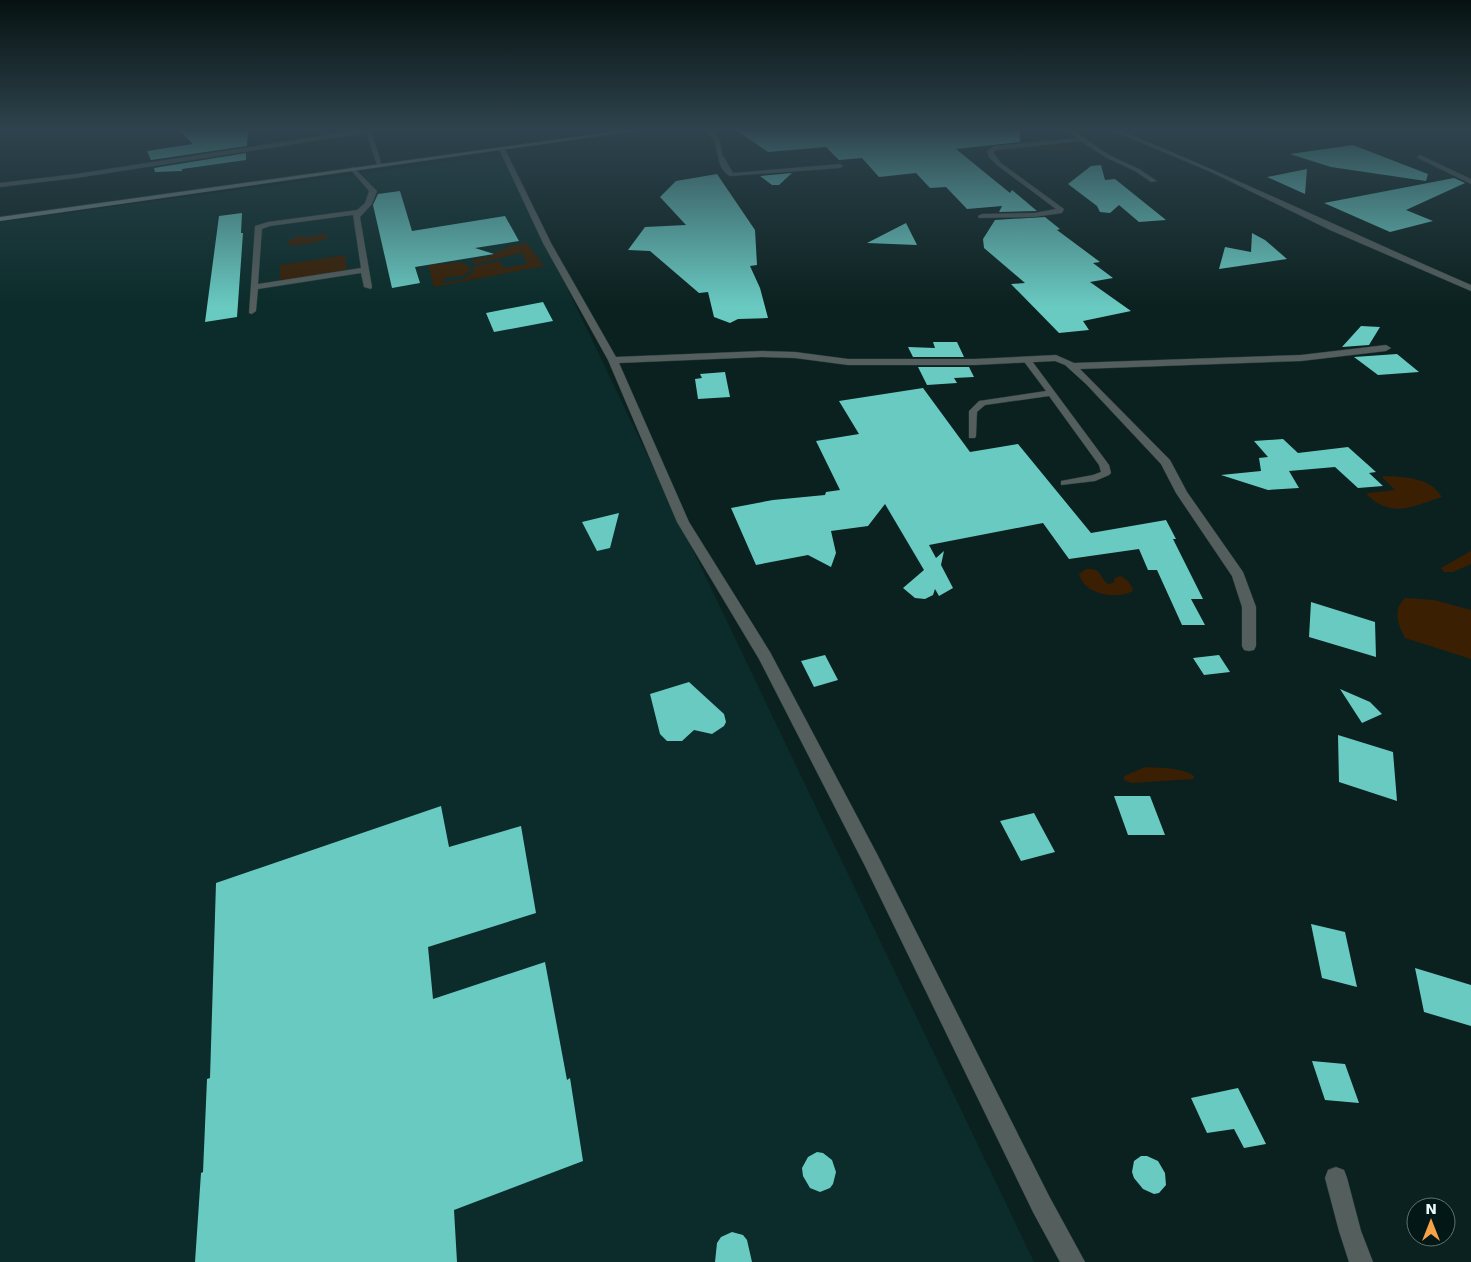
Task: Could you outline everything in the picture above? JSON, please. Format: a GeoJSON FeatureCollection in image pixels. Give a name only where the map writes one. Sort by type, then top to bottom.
{"type":"FeatureCollection","features":[{"type":"Feature","properties":{"kind":"main road"},"geometry":{"type":"LineString","coordinates":[[0,219],[213,189]]}},
{"type":"Feature","properties":{"kind":"street"},"geometry":{"type":"LineString","coordinates":[[368,287],[356,218],[359,212],[368,204],[372,189]]}},
{"type":"Feature","properties":{"kind":"street"},"geometry":{"type":"LineString","coordinates":[[521,189],[547,244],[613,360],[683,522],[766,656],[1041,1204],[1073,1262]]}},
{"type":"Feature","properties":{"kind":"street"},"geometry":{"type":"LineString","coordinates":[[982,216],[1034,215],[1059,211],[1060,209],[1033,189]]}},
{"type":"Feature","properties":{"kind":"street"},"geometry":{"type":"LineString","coordinates":[[1251,189],[1333,228],[1471,288]]}},
{"type":"Feature","properties":{"kind":"street"},"geometry":{"type":"LineString","coordinates":[[252,311],[258,228],[260,226],[359,212]]}},
{"type":"Feature","properties":{"kind":"street"},"geometry":{"type":"LineString","coordinates":[[254,287],[366,270]]}},
{"type":"Feature","properties":{"kind":"street"},"geometry":{"type":"LineString","coordinates":[[1072,366],[1301,358],[1386,348]]}},
{"type":"Feature","properties":{"kind":"street"},"geometry":{"type":"LineString","coordinates":[[613,360],[762,354],[795,355],[848,362],[975,362],[1056,358],[1072,366],[1116,408],[1166,462],[1182,493],[1238,574],[1248,607],[1249,646]]}},
{"type":"Feature","properties":{"kind":"street"},"geometry":{"type":"LineString","coordinates":[[1336,1178],[1350,1231],[1361,1262]]}},
{"type":"Feature","properties":{"kind":"lane"},"geometry":{"type":"LineString","coordinates":[[1026,359],[1104,465],[1106,472],[1095,478],[1064,483]]}},
{"type":"Feature","properties":{"kind":"lane"},"geometry":{"type":"LineString","coordinates":[[972,436],[973,411],[982,403],[1052,393]]}},
{"type":"Feature","properties":{"kind":"shaded area"},"geometry":{"type":"Polygon","coordinates":[[[245,189],[520,189],[1034,1262],[0,1262],[0,222],[245,189]]]}},
{"type":"Feature","properties":{"kind":"shaded area"},"geometry":{"type":"Polygon","coordinates":[[[324,234],[329,237],[310,244],[289,245],[287,242],[298,236],[311,237],[324,234]]]}},
{"type":"Feature","properties":{"kind":"shaded area"},"geometry":{"type":"Polygon","coordinates":[[[422,241],[437,265],[459,262],[468,265],[470,271],[463,276],[447,277],[440,283],[462,280],[472,273],[474,266],[500,261],[504,268],[527,264],[522,253],[475,264],[472,260],[491,256],[511,246],[527,243],[544,266],[434,287],[422,241]]]}},
{"type":"Feature","properties":{"kind":"shaded area"},"geometry":{"type":"Polygon","coordinates":[[[345,255],[347,270],[280,280],[280,265],[345,255]]]}},
{"type":"Feature","properties":{"kind":"shaded area"},"geometry":{"type":"Polygon","coordinates":[[[1382,477],[1416,479],[1431,485],[1442,497],[1412,507],[1395,509],[1386,507],[1367,495],[1368,493],[1395,490],[1382,477]]]}},
{"type":"Feature","properties":{"kind":"shaded area"},"geometry":{"type":"Polygon","coordinates":[[[1471,551],[1471,564],[1453,572],[1444,572],[1441,568],[1471,551]]]}},
{"type":"Feature","properties":{"kind":"shaded area"},"geometry":{"type":"Polygon","coordinates":[[[1086,569],[1098,571],[1108,584],[1113,583],[1115,578],[1123,577],[1129,582],[1133,591],[1126,594],[1110,595],[1094,591],[1087,587],[1079,574],[1086,569]]]}},
{"type":"Feature","properties":{"kind":"shaded area"},"geometry":{"type":"Polygon","coordinates":[[[1405,598],[1434,600],[1471,610],[1471,659],[1405,638],[1398,622],[1397,612],[1405,598]]]}},
{"type":"Feature","properties":{"kind":"shaded area"},"geometry":{"type":"Polygon","coordinates":[[[1145,767],[1183,771],[1194,776],[1194,779],[1131,783],[1124,780],[1124,776],[1145,767]]]}},
{"type":"Feature","properties":{"kind":"building"},"geometry":{"type":"Polygon","coordinates":[[[668,189],[727,189],[755,230],[757,265],[750,266],[760,288],[768,318],[738,319],[730,323],[714,317],[708,292],[699,293],[650,251],[628,250],[645,227],[686,225],[660,197],[668,189]]]}},
{"type":"Feature","properties":{"kind":"building"},"geometry":{"type":"Polygon","coordinates":[[[948,189],[1005,189],[1010,193],[1012,190],[1037,211],[999,212],[1002,206],[967,209],[948,189]]]}},
{"type":"Feature","properties":{"kind":"building"},"geometry":{"type":"Polygon","coordinates":[[[1074,189],[1127,189],[1166,220],[1139,222],[1119,205],[1110,213],[1100,212],[1097,206],[1074,189]]]}},
{"type":"Feature","properties":{"kind":"building"},"geometry":{"type":"Polygon","coordinates":[[[1294,189],[1305,189],[1305,194],[1294,189]]]}},
{"type":"Feature","properties":{"kind":"building"},"geometry":{"type":"Polygon","coordinates":[[[1397,189],[1452,189],[1406,210],[1433,221],[1390,232],[1324,203],[1397,189]]]}},
{"type":"Feature","properties":{"kind":"building"},"geometry":{"type":"Polygon","coordinates":[[[400,191],[412,231],[505,216],[519,241],[475,248],[494,254],[415,267],[420,283],[392,288],[373,205],[378,194],[400,191]]]}},
{"type":"Feature","properties":{"kind":"building"},"geometry":{"type":"Polygon","coordinates":[[[242,213],[241,233],[243,233],[237,317],[205,322],[219,216],[242,213]]]}},
{"type":"Feature","properties":{"kind":"building"},"geometry":{"type":"Polygon","coordinates":[[[1045,217],[1060,229],[1057,230],[1100,262],[1093,263],[1113,278],[1090,282],[1131,311],[1083,321],[1089,330],[1059,333],[1011,284],[1025,283],[984,248],[983,239],[995,220],[1045,217]]]}},
{"type":"Feature","properties":{"kind":"building"},"geometry":{"type":"Polygon","coordinates":[[[906,223],[917,245],[867,243],[906,223]]]}},
{"type":"Feature","properties":{"kind":"building"},"geometry":{"type":"Polygon","coordinates":[[[1252,233],[1265,240],[1287,259],[1219,269],[1225,247],[1251,252],[1252,233]]]}},
{"type":"Feature","properties":{"kind":"building"},"geometry":{"type":"Polygon","coordinates":[[[543,302],[553,321],[494,332],[486,313],[543,302]]]}},
{"type":"Feature","properties":{"kind":"building"},"geometry":{"type":"Polygon","coordinates":[[[1361,326],[1380,327],[1369,345],[1342,347],[1361,326]]]}},
{"type":"Feature","properties":{"kind":"building"},"geometry":{"type":"Polygon","coordinates":[[[933,342],[957,342],[964,357],[913,357],[908,347],[935,348],[933,342]]]}},
{"type":"Feature","properties":{"kind":"building"},"geometry":{"type":"Polygon","coordinates":[[[1397,354],[1419,372],[1378,375],[1354,357],[1397,354]]]}},
{"type":"Feature","properties":{"kind":"building"},"geometry":{"type":"Polygon","coordinates":[[[918,367],[969,367],[974,377],[954,378],[957,383],[927,385],[918,367]]]}},
{"type":"Feature","properties":{"kind":"building"},"geometry":{"type":"Polygon","coordinates":[[[725,372],[730,397],[698,399],[695,379],[702,378],[700,374],[725,372]]]}},
{"type":"Feature","properties":{"kind":"building"},"geometry":{"type":"Polygon","coordinates":[[[923,388],[970,452],[1018,444],[1091,533],[1166,520],[1176,539],[1173,539],[1203,599],[1191,599],[1205,625],[1182,625],[1157,570],[1148,570],[1139,549],[1069,559],[1043,523],[929,545],[936,558],[944,551],[941,565],[953,588],[939,596],[935,589],[933,595],[925,599],[915,598],[903,588],[924,570],[885,504],[868,526],[831,531],[836,553],[831,567],[808,555],[756,565],[731,508],[773,500],[825,495],[826,492],[840,490],[816,441],[859,434],[839,401],[923,388]]]}},
{"type":"Feature","properties":{"kind":"building"},"geometry":{"type":"Polygon","coordinates":[[[1283,439],[1298,453],[1348,447],[1376,472],[1369,473],[1383,486],[1358,488],[1335,467],[1289,471],[1299,488],[1268,490],[1221,475],[1261,471],[1259,458],[1268,457],[1254,441],[1283,439]]]}},
{"type":"Feature","properties":{"kind":"building"},"geometry":{"type":"Polygon","coordinates":[[[619,513],[610,548],[597,551],[582,522],[619,513]]]}},
{"type":"Feature","properties":{"kind":"building"},"geometry":{"type":"Polygon","coordinates":[[[1311,602],[1375,622],[1376,657],[1309,637],[1311,602]]]}},
{"type":"Feature","properties":{"kind":"building"},"geometry":{"type":"Polygon","coordinates":[[[825,655],[838,680],[814,687],[801,661],[825,655]]]}},
{"type":"Feature","properties":{"kind":"building"},"geometry":{"type":"Polygon","coordinates":[[[1219,655],[1230,672],[1204,675],[1193,658],[1219,655]]]}},
{"type":"Feature","properties":{"kind":"building"},"geometry":{"type":"Polygon","coordinates":[[[689,682],[724,714],[726,722],[724,726],[712,734],[694,730],[682,741],[667,741],[660,734],[650,694],[689,682]]]}},
{"type":"Feature","properties":{"kind":"building"},"geometry":{"type":"Polygon","coordinates":[[[1340,689],[1370,702],[1382,714],[1362,723],[1340,689]]]}},
{"type":"Feature","properties":{"kind":"building"},"geometry":{"type":"Polygon","coordinates":[[[1338,735],[1393,752],[1397,801],[1339,782],[1338,735]]]}},
{"type":"Feature","properties":{"kind":"building"},"geometry":{"type":"Polygon","coordinates":[[[1114,796],[1150,796],[1165,835],[1128,835],[1114,796]]]}},
{"type":"Feature","properties":{"kind":"building"},"geometry":{"type":"Polygon","coordinates":[[[441,806],[449,847],[521,826],[536,913],[428,947],[433,999],[545,962],[567,1080],[570,1078],[583,1161],[454,1210],[457,1262],[195,1262],[201,1173],[203,1172],[207,1079],[210,1078],[216,883],[441,806]]]}},
{"type":"Feature","properties":{"kind":"building"},"geometry":{"type":"Polygon","coordinates":[[[1034,813],[1055,852],[1021,861],[1000,821],[1034,813]]]}},
{"type":"Feature","properties":{"kind":"building"},"geometry":{"type":"Polygon","coordinates":[[[1311,924],[1345,932],[1357,987],[1322,978],[1311,924]]]}},
{"type":"Feature","properties":{"kind":"building"},"geometry":{"type":"Polygon","coordinates":[[[1415,968],[1471,985],[1471,1026],[1424,1012],[1415,968]]]}},
{"type":"Feature","properties":{"kind":"building"},"geometry":{"type":"Polygon","coordinates":[[[1312,1061],[1345,1064],[1359,1103],[1325,1100],[1312,1061]]]}},
{"type":"Feature","properties":{"kind":"building"},"geometry":{"type":"Polygon","coordinates":[[[1238,1088],[1266,1144],[1244,1148],[1234,1129],[1207,1133],[1191,1098],[1238,1088]]]}},
{"type":"Feature","properties":{"kind":"building"},"geometry":{"type":"Polygon","coordinates":[[[817,1152],[823,1153],[832,1160],[836,1172],[830,1188],[820,1192],[810,1188],[803,1176],[802,1168],[808,1157],[817,1152]]]}},
{"type":"Feature","properties":{"kind":"building"},"geometry":{"type":"Polygon","coordinates":[[[1141,1156],[1147,1156],[1158,1161],[1165,1173],[1166,1185],[1159,1193],[1154,1194],[1143,1189],[1134,1178],[1132,1172],[1134,1161],[1141,1156]]]}},
{"type":"Feature","properties":{"kind":"building"},"geometry":{"type":"Polygon","coordinates":[[[732,1232],[743,1235],[747,1240],[752,1262],[715,1262],[717,1243],[721,1237],[732,1232]]]}}]}
